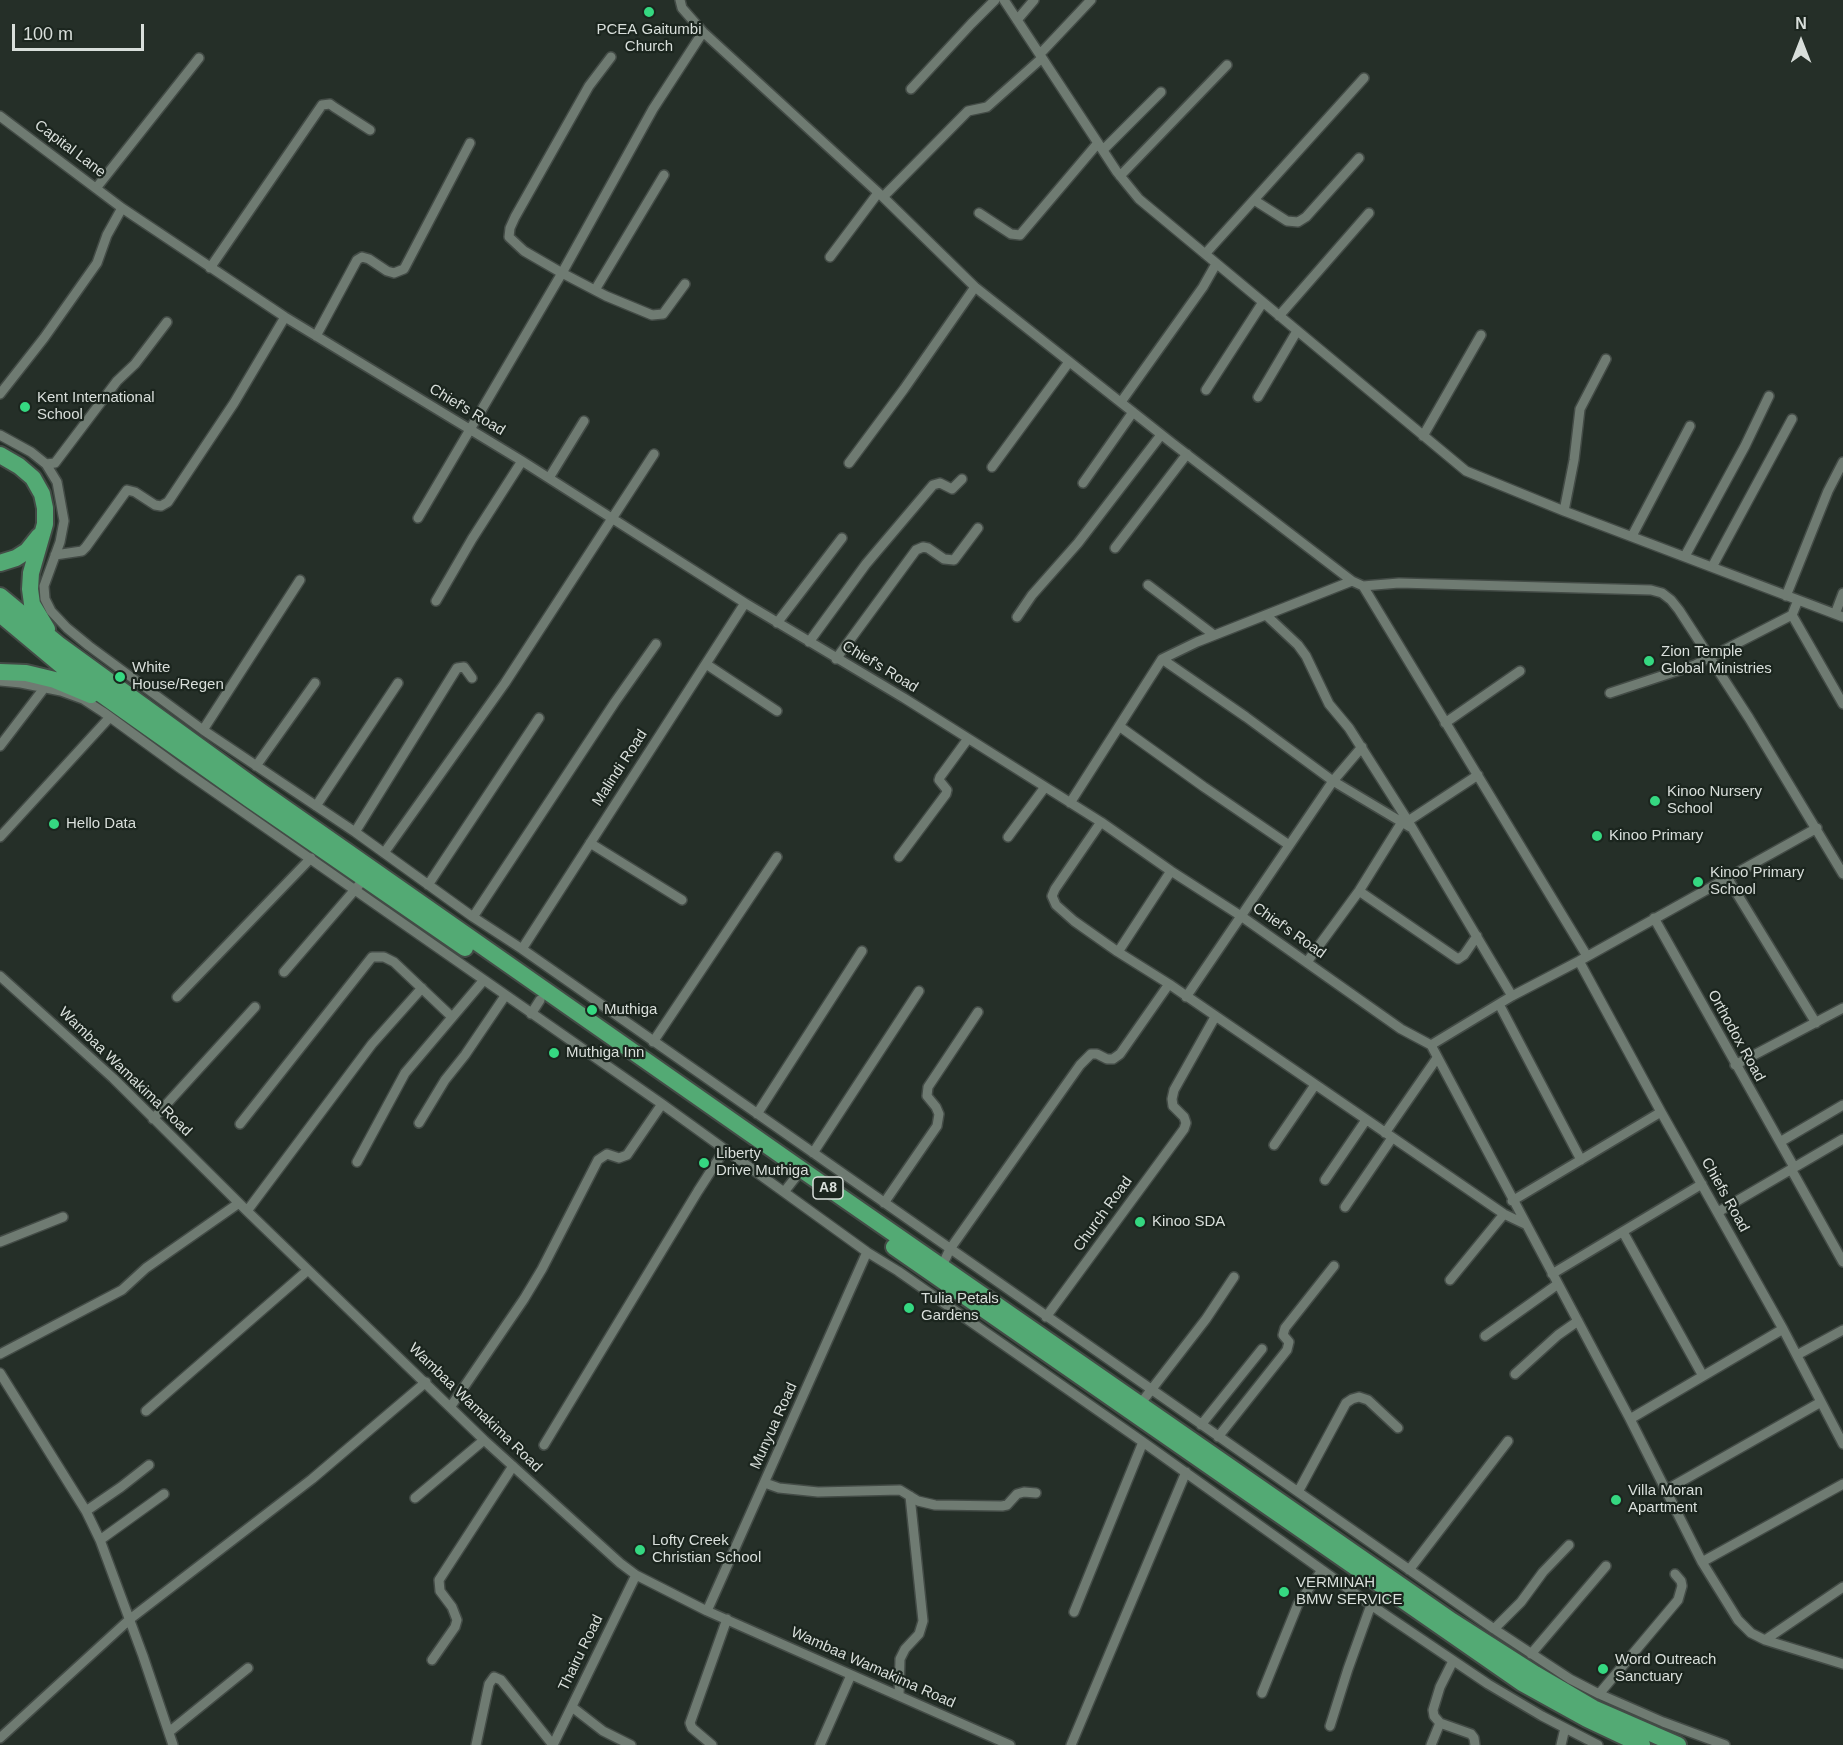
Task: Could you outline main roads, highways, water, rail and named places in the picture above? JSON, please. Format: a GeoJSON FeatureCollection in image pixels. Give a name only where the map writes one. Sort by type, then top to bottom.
{"type":"FeatureCollection","features":[{"type":"Feature","properties":{"kind":"highway"},"geometry":{"type":"LineString","coordinates":[[0,455],[19,466],[33,478],[42,494],[45,524],[31,573],[30,589],[32,604],[38,617],[58,644]]}},
{"type":"Feature","properties":{"kind":"highway"},"geometry":{"type":"LineString","coordinates":[[0,563],[16,558],[27,551],[38,539],[45,524]]}},
{"type":"Feature","properties":{"kind":"highway","name":"A8"},"geometry":{"type":"LineString","coordinates":[[0,596],[58,644],[115,675],[163,710],[259,790],[538,1001],[656,1068],[942,1266],[1146,1397],[1317,1527],[1452,1621],[1593,1708],[1678,1745]]}},
{"type":"Feature","properties":{"kind":"highway","name":"A8"},"geometry":{"type":"LineString","coordinates":[[0,614],[67,670],[162,736],[232,795],[795,1178],[903,1263],[944,1292],[1522,1683],[1587,1719],[1642,1745]]}},
{"type":"Feature","properties":{"kind":"highway"},"geometry":{"type":"LineString","coordinates":[[0,672],[55,680],[105,702],[162,736]]}},
{"type":"Feature","properties":{"kind":"place","name":"PCEA Gaitumbi Church"},"geometry":{"type":"Point","coordinates":[649,12]}},
{"type":"Feature","properties":{"kind":"place","name":"Kent International School"},"geometry":{"type":"Point","coordinates":[25,407]}},
{"type":"Feature","properties":{"kind":"place","name":"Zion Temple Global Ministries"},"geometry":{"type":"Point","coordinates":[1649,661]}},
{"type":"Feature","properties":{"kind":"place","name":"White House/Regen"},"geometry":{"type":"Point","coordinates":[120,677]}},
{"type":"Feature","properties":{"kind":"place","name":"Kinoo Nursery School"},"geometry":{"type":"Point","coordinates":[1655,801]}},
{"type":"Feature","properties":{"kind":"place","name":"Hello Data"},"geometry":{"type":"Point","coordinates":[54,824]}},
{"type":"Feature","properties":{"kind":"place","name":"Kinoo Primary"},"geometry":{"type":"Point","coordinates":[1597,836]}},
{"type":"Feature","properties":{"kind":"place","name":"Kinoo Primary School"},"geometry":{"type":"Point","coordinates":[1698,882]}},
{"type":"Feature","properties":{"kind":"place","name":"Muthiga"},"geometry":{"type":"Point","coordinates":[592,1010]}},
{"type":"Feature","properties":{"kind":"place","name":"Muthiga Inn"},"geometry":{"type":"Point","coordinates":[554,1053]}},
{"type":"Feature","properties":{"kind":"place","name":"Liberty Drive Muthiga"},"geometry":{"type":"Point","coordinates":[704,1163]}},
{"type":"Feature","properties":{"kind":"place","name":"Kinoo SDA"},"geometry":{"type":"Point","coordinates":[1140,1222]}},
{"type":"Feature","properties":{"kind":"place","name":"Tulia Petals Gardens"},"geometry":{"type":"Point","coordinates":[909,1308]}},
{"type":"Feature","properties":{"kind":"place","name":"Villa Moran Apartment"},"geometry":{"type":"Point","coordinates":[1616,1500]}},
{"type":"Feature","properties":{"kind":"place","name":"Lofty Creek Christian School"},"geometry":{"type":"Point","coordinates":[640,1550]}},
{"type":"Feature","properties":{"kind":"place","name":"VERMINAH BMW SERVICE"},"geometry":{"type":"Point","coordinates":[1284,1592]}},
{"type":"Feature","properties":{"kind":"place","name":"Word Outreach Sanctuary"},"geometry":{"type":"Point","coordinates":[1603,1669]}}]}
